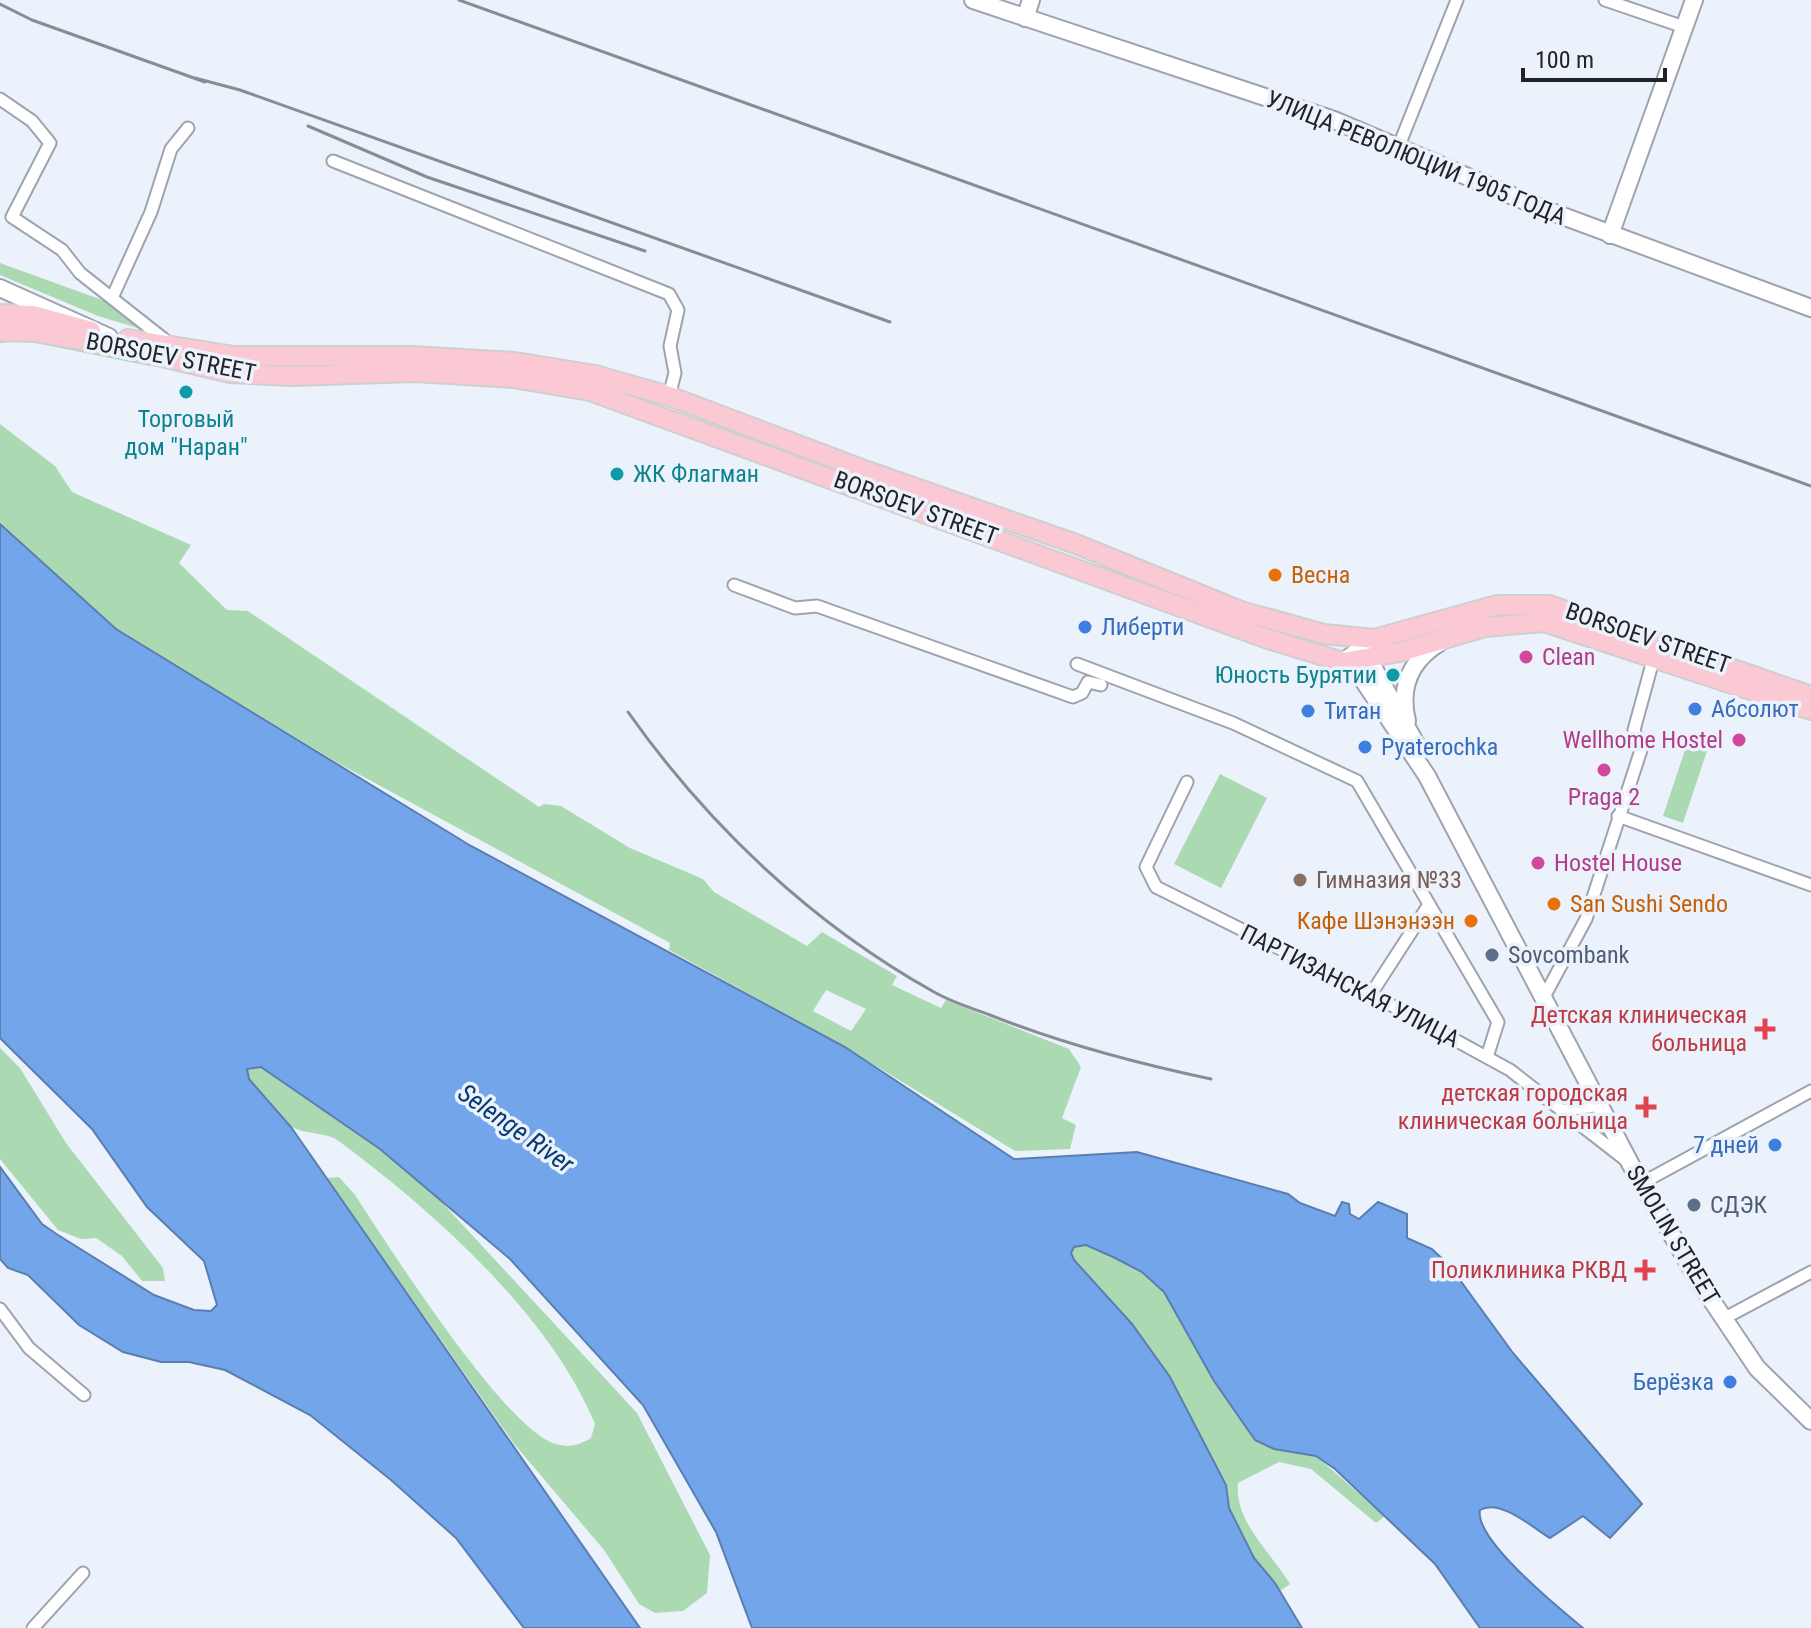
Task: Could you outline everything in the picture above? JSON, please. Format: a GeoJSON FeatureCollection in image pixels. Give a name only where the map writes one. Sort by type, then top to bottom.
{"type":"FeatureCollection","features":[{"type":"Feature","properties":{"kind":"main road","name":"УЛИЦА РЕВОЛЮЦИИ 1905 ГОДА"},"geometry":{"type":"LineString","coordinates":[[973,0],[1334,120],[1610,235],[1811,308]]}},
{"type":"Feature","properties":{"kind":"main road"},"geometry":{"type":"LineString","coordinates":[[1025,18],[1031,0]]}},
{"type":"Feature","properties":{"kind":"main road"},"geometry":{"type":"LineString","coordinates":[[1610,235],[1694,0]]}},
{"type":"Feature","properties":{"kind":"main road"},"geometry":{"type":"LineString","coordinates":[[0,288],[109,337]]}},
{"type":"Feature","properties":{"kind":"main road","name":"BORSOEV STREET"},"geometry":{"type":"LineString","coordinates":[[0,314],[33,315],[109,337],[263,358],[413,356],[515,362],[595,375],[669,396],[1076,544],[1238,618],[1324,634],[1374,639],[1497,605],[1529,603],[1556,606],[1811,710]]}},
{"type":"Feature","properties":{"kind":"main road","name":"BORSOEV STREET"},"geometry":{"type":"LineString","coordinates":[[0,331],[35,332],[230,373],[292,376],[415,372],[513,378],[590,391],[1356,657],[1443,641],[1485,627],[1544,622],[1657,648],[1811,696]]}},
{"type":"Feature","properties":{"kind":"main road"},"geometry":{"type":"LineString","coordinates":[[662,415],[669,396]]}},
{"type":"Feature","properties":{"kind":"main road","name":"SMOLIN STREET"},"geometry":{"type":"LineString","coordinates":[[1324,634],[1356,657],[1413,737]]}},
{"type":"Feature","properties":{"kind":"main road"},"geometry":{"type":"LineString","coordinates":[[1356,657],[1374,639]]}},
{"type":"Feature","properties":{"kind":"main road","name":"SMOLIN STREET"},"geometry":{"type":"LineString","coordinates":[[1427,776],[1413,737],[1404,692],[1416,661],[1443,641]]}},
{"type":"Feature","properties":{"kind":"main road","name":"SMOLIN STREET"},"geometry":{"type":"LineString","coordinates":[[1356,657],[1363,680],[1427,776],[1546,993],[1631,1165],[1646,1180],[1757,1368],[1811,1421]]}},
{"type":"Feature","properties":{"kind":"main road"},"geometry":{"type":"LineString","coordinates":[[1413,737],[1646,1180]]}},
{"type":"Feature","properties":{"kind":"main road"},"geometry":{"type":"LineString","coordinates":[[1726,1317],[1811,1411]]}},
{"type":"Feature","properties":{"kind":"street"},"geometry":{"type":"LineString","coordinates":[[1398,148],[1457,0]]}},
{"type":"Feature","properties":{"kind":"street"},"geometry":{"type":"LineString","coordinates":[[1605,0],[1684,27]]}},
{"type":"Feature","properties":{"kind":"street"},"geometry":{"type":"LineString","coordinates":[[0,99],[32,121],[50,143],[12,217],[62,250],[80,273],[170,345]]}},
{"type":"Feature","properties":{"kind":"street"},"geometry":{"type":"LineString","coordinates":[[112,298],[151,212],[171,149],[188,128]]}},
{"type":"Feature","properties":{"kind":"street"},"geometry":{"type":"LineString","coordinates":[[333,161],[669,294],[678,310],[670,346],[675,373],[669,396]]}},
{"type":"Feature","properties":{"kind":"street"},"geometry":{"type":"LineString","coordinates":[[734,585],[795,608],[817,606],[1073,697],[1082,693],[1088,682],[1101,685]]}},
{"type":"Feature","properties":{"kind":"street"},"geometry":{"type":"LineString","coordinates":[[1546,993],[1586,919],[1641,750],[1634,730],[1657,648]]}},
{"type":"Feature","properties":{"kind":"street"},"geometry":{"type":"LineString","coordinates":[[1077,664],[1233,723],[1357,781],[1498,1022],[1487,1057]]}},
{"type":"Feature","properties":{"kind":"street","name":"ПАРТИЗАНСКАЯ УЛИЦА"},"geometry":{"type":"LineString","coordinates":[[1187,782],[1146,867],[1156,887],[1371,994],[1487,1057],[1566,1110],[1631,1165]]}},
{"type":"Feature","properties":{"kind":"street"},"geometry":{"type":"LineString","coordinates":[[1618,816],[1811,885]]}},
{"type":"Feature","properties":{"kind":"street"},"geometry":{"type":"LineString","coordinates":[[1371,994],[1428,906]]}},
{"type":"Feature","properties":{"kind":"street"},"geometry":{"type":"LineString","coordinates":[[1646,1180],[1811,1091]]}},
{"type":"Feature","properties":{"kind":"street"},"geometry":{"type":"LineString","coordinates":[[1566,1110],[1601,1105]]}},
{"type":"Feature","properties":{"kind":"street"},"geometry":{"type":"LineString","coordinates":[[1726,1317],[1811,1272]]}},
{"type":"Feature","properties":{"kind":"street"},"geometry":{"type":"LineString","coordinates":[[0,1309],[29,1348],[84,1395]]}},
{"type":"Feature","properties":{"kind":"street"},"geometry":{"type":"LineString","coordinates":[[33,1628],[83,1573]]}},
{"type":"Feature","properties":{"kind":"green space"},"geometry":{"type":"Polygon","coordinates":[[[0,263],[127,309],[148,331],[98,316],[0,275],[0,263]]]}},
{"type":"Feature","properties":{"kind":"green space"},"geometry":{"type":"Polygon","coordinates":[[[24,333],[150,362],[150,366],[26,341],[0,343],[0,335],[24,333]]]}},
{"type":"Feature","properties":{"kind":"green space"},"geometry":{"type":"Polygon","coordinates":[[[0,424],[55,466],[72,492],[191,545],[179,563],[227,610],[248,611],[539,807],[544,804],[561,806],[630,848],[703,879],[714,892],[807,946],[822,932],[897,976],[892,985],[941,1008],[946,1000],[1069,1049],[1081,1067],[1062,1118],[1076,1125],[1070,1149],[1015,1151],[845,1047],[669,950],[670,943],[338,763],[116,629],[0,524],[0,424]],[[826,990],[813,1011],[851,1031],[866,1009],[826,990]]]}},
{"type":"Feature","properties":{"kind":"green space"},"geometry":{"type":"Polygon","coordinates":[[[864,481],[1233,615],[1231,618],[863,484],[864,481]]]}},
{"type":"Feature","properties":{"kind":"green space"},"geometry":{"type":"Polygon","coordinates":[[[1688,741],[1708,748],[1683,823],[1663,816],[1688,741]]]}},
{"type":"Feature","properties":{"kind":"green space"},"geometry":{"type":"Polygon","coordinates":[[[1220,774],[1267,798],[1221,888],[1174,864],[1220,774]]]}},
{"type":"Feature","properties":{"kind":"green space"},"geometry":{"type":"Polygon","coordinates":[[[0,1048],[20,1068],[66,1143],[163,1268],[165,1281],[142,1281],[122,1256],[96,1238],[81,1239],[58,1230],[0,1159],[0,1048]]]}},
{"type":"Feature","properties":{"kind":"green space"},"geometry":{"type":"Polygon","coordinates":[[[261,1067],[380,1149],[434,1194],[637,1413],[710,1555],[707,1593],[683,1611],[655,1613],[639,1604],[604,1550],[515,1445],[327,1178],[339,1177],[355,1195],[449,1333],[508,1406],[534,1431],[556,1444],[574,1445],[591,1438],[595,1424],[575,1383],[549,1344],[486,1268],[413,1200],[335,1139],[294,1128],[282,1119],[249,1079],[247,1069],[261,1067]]]}},
{"type":"Feature","properties":{"kind":"green space"},"geometry":{"type":"Polygon","coordinates":[[[1086,1245],[1142,1272],[1164,1292],[1214,1381],[1255,1440],[1274,1449],[1316,1456],[1385,1516],[1376,1523],[1311,1469],[1279,1462],[1238,1483],[1238,1497],[1248,1524],[1290,1584],[1280,1591],[1254,1559],[1229,1508],[1225,1485],[1170,1377],[1132,1324],[1074,1260],[1071,1253],[1074,1247],[1086,1245]]]}},
{"type":"Feature","properties":{"kind":"water","name":"Selenge River"},"geometry":{"type":"Polygon","coordinates":[[[0,524],[116,629],[471,846],[845,1047],[1014,1159],[1137,1152],[1288,1194],[1300,1203],[1335,1216],[1342,1202],[1349,1204],[1350,1214],[1359,1219],[1378,1202],[1407,1214],[1407,1238],[1432,1249],[1449,1265],[1513,1353],[1642,1504],[1610,1538],[1583,1516],[1550,1538],[1506,1511],[1488,1507],[1480,1510],[1482,1523],[1504,1556],[1583,1628],[1480,1628],[1435,1564],[1335,1469],[1316,1456],[1274,1449],[1255,1440],[1214,1381],[1164,1292],[1142,1272],[1086,1245],[1074,1247],[1071,1253],[1074,1260],[1132,1324],[1170,1377],[1226,1485],[1229,1508],[1254,1558],[1275,1583],[1302,1628],[752,1628],[716,1532],[643,1405],[510,1259],[380,1149],[261,1067],[247,1069],[249,1079],[291,1127],[640,1628],[524,1628],[456,1538],[391,1480],[310,1415],[225,1370],[189,1362],[161,1362],[123,1352],[79,1325],[28,1275],[8,1268],[0,1259],[0,1167],[42,1224],[58,1235],[154,1295],[194,1310],[211,1311],[217,1305],[204,1261],[147,1207],[92,1129],[0,1038],[0,524]]]}},
{"type":"Feature","properties":{"kind":"railway"},"geometry":{"type":"LineString","coordinates":[[459,0],[1811,486]]}},
{"type":"Feature","properties":{"kind":"railway"},"geometry":{"type":"LineString","coordinates":[[0,4],[32,20],[205,82]]}},
{"type":"Feature","properties":{"kind":"railway"},"geometry":{"type":"LineString","coordinates":[[195,78],[240,90],[890,322]]}},
{"type":"Feature","properties":{"kind":"railway"},"geometry":{"type":"LineString","coordinates":[[308,126],[427,177],[645,251]]}},
{"type":"Feature","properties":{"kind":"railway"},"geometry":{"type":"LineString","coordinates":[[628,712],[692,794],[765,869],[846,935],[889,965],[947,999],[1045,1035],[1099,1052],[1211,1079]]}},
{"type":"Feature","properties":{"kind":"place","name":"Торговый дом \"Наран\""},"geometry":{"type":"Point","coordinates":[186,392]}},
{"type":"Feature","properties":{"kind":"place","name":"ЖК Флагман"},"geometry":{"type":"Point","coordinates":[617,474]}},
{"type":"Feature","properties":{"kind":"place","name":"Весна"},"geometry":{"type":"Point","coordinates":[1275,575]}},
{"type":"Feature","properties":{"kind":"place","name":"Либерти"},"geometry":{"type":"Point","coordinates":[1085,627]}},
{"type":"Feature","properties":{"kind":"place","name":"Clean"},"geometry":{"type":"Point","coordinates":[1526,657]}},
{"type":"Feature","properties":{"kind":"place","name":"Юность Бурятии"},"geometry":{"type":"Point","coordinates":[1393,675]}},
{"type":"Feature","properties":{"kind":"place","name":"Абсолют"},"geometry":{"type":"Point","coordinates":[1695,709]}},
{"type":"Feature","properties":{"kind":"place","name":"Титан"},"geometry":{"type":"Point","coordinates":[1308,711]}},
{"type":"Feature","properties":{"kind":"place","name":"Wellhome Hostel"},"geometry":{"type":"Point","coordinates":[1739,740]}},
{"type":"Feature","properties":{"kind":"place","name":"Pyaterochka"},"geometry":{"type":"Point","coordinates":[1365,747]}},
{"type":"Feature","properties":{"kind":"place","name":"Praga 2"},"geometry":{"type":"Point","coordinates":[1604,770]}},
{"type":"Feature","properties":{"kind":"place","name":"Hostel House"},"geometry":{"type":"Point","coordinates":[1538,863]}},
{"type":"Feature","properties":{"kind":"place","name":"Гимназия №33"},"geometry":{"type":"Point","coordinates":[1300,880]}},
{"type":"Feature","properties":{"kind":"place","name":"San Sushi Sendo"},"geometry":{"type":"Point","coordinates":[1554,904]}},
{"type":"Feature","properties":{"kind":"place","name":"Кафе Шэнэнээн"},"geometry":{"type":"Point","coordinates":[1471,921]}},
{"type":"Feature","properties":{"kind":"place","name":"Sovcombank"},"geometry":{"type":"Point","coordinates":[1492,955]}},
{"type":"Feature","properties":{"kind":"place","name":"Детская клиническая больница"},"geometry":{"type":"Point","coordinates":[1765,1029]}},
{"type":"Feature","properties":{"kind":"place","name":"детская городская клиническая больница"},"geometry":{"type":"Point","coordinates":[1646,1107]}},
{"type":"Feature","properties":{"kind":"place","name":"7 дней"},"geometry":{"type":"Point","coordinates":[1775,1145]}},
{"type":"Feature","properties":{"kind":"place","name":"СДЭК"},"geometry":{"type":"Point","coordinates":[1694,1205]}},
{"type":"Feature","properties":{"kind":"place","name":"Поликлиника РКВД"},"geometry":{"type":"Point","coordinates":[1645,1270]}},
{"type":"Feature","properties":{"kind":"place","name":"Берёзка"},"geometry":{"type":"Point","coordinates":[1730,1382]}}]}
